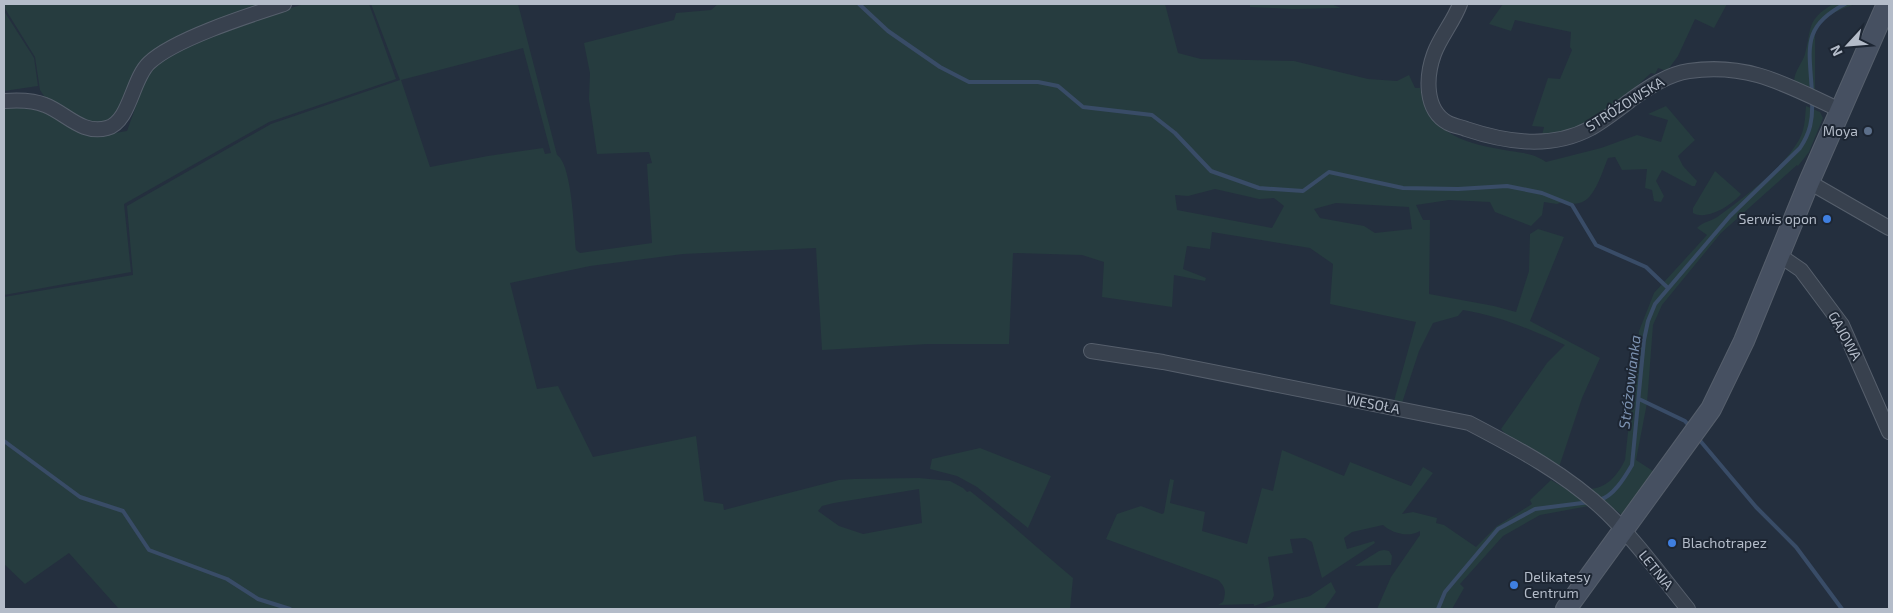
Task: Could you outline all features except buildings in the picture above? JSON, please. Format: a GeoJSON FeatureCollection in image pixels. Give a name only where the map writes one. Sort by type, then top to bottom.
{"type":"FeatureCollection","features":[{"type":"Feature","properties":{"kind":"main road"},"geometry":{"type":"LineString","coordinates":[[1566,609],[1711,409],[1744,341],[1809,182],[1887,4]]}},
{"type":"Feature","properties":{"kind":"street"},"geometry":{"type":"LineString","coordinates":[[4,101],[18,100],[45,105],[87,128],[108,128],[123,116],[135,84],[148,63],[172,47],[284,4]]}},
{"type":"Feature","properties":{"kind":"street","name":"STRÓŻOWSKA"},"geometry":{"type":"LineString","coordinates":[[1460,4],[1434,53],[1428,86],[1438,114],[1448,122],[1487,135],[1518,142],[1544,142],[1566,138],[1592,127],[1642,92],[1671,76],[1690,71],[1749,72],[1766,75],[1840,110]]}},
{"type":"Feature","properties":{"kind":"street"},"geometry":{"type":"LineString","coordinates":[[1809,182],[1889,228]]}},
{"type":"Feature","properties":{"kind":"street","name":"GAJOWA"},"geometry":{"type":"LineString","coordinates":[[1779,255],[1801,270],[1842,325],[1889,432]]}},
{"type":"Feature","properties":{"kind":"street","name":"WESOŁA"},"geometry":{"type":"LineString","coordinates":[[1091,351],[1169,363],[1469,423],[1513,446],[1578,488],[1624,530]]}},
{"type":"Feature","properties":{"kind":"street","name":"LETNIA"},"geometry":{"type":"LineString","coordinates":[[1624,530],[1688,609]]}},
{"type":"Feature","properties":{"kind":"green space"},"geometry":{"type":"Polygon","coordinates":[[[4,4],[265,4],[161,53],[108,124],[86,124],[46,99],[40,90],[35,57],[4,7],[4,4]]]}},
{"type":"Feature","properties":{"kind":"green space"},"geometry":{"type":"Polygon","coordinates":[[[304,4],[369,4],[396,79],[269,122],[124,204],[131,272],[4,295],[4,108],[26,108],[44,112],[91,137],[127,131],[149,70],[162,60],[222,31],[304,4]]]}},
{"type":"Feature","properties":{"kind":"green space"},"geometry":{"type":"Polygon","coordinates":[[[371,4],[518,4],[557,155],[566,171],[576,250],[580,253],[652,243],[647,164],[652,163],[649,152],[597,154],[589,99],[590,73],[584,43],[674,20],[676,13],[711,10],[718,4],[1165,4],[1178,53],[1201,59],[1294,61],[1368,79],[1397,81],[1409,75],[1415,88],[1420,88],[1433,117],[1453,135],[1479,145],[1529,154],[1546,162],[1601,148],[1637,135],[1661,142],[1668,120],[1648,114],[1666,106],[1695,140],[1678,156],[1683,166],[1697,181],[1695,186],[1692,186],[1662,170],[1656,181],[1664,196],[1661,202],[1654,201],[1652,190],[1645,188],[1647,169],[1622,170],[1615,157],[1608,158],[1594,191],[1588,198],[1574,204],[1565,201],[1557,204],[1544,202],[1542,215],[1531,226],[1495,212],[1490,202],[1449,200],[1416,205],[1423,220],[1430,220],[1429,294],[1516,312],[1529,271],[1530,234],[1538,229],[1564,237],[1530,321],[1600,358],[1582,398],[1559,467],[1538,457],[1536,451],[1530,447],[1524,448],[1508,437],[1501,429],[1547,363],[1565,345],[1503,320],[1463,310],[1458,316],[1433,323],[1419,351],[1402,403],[1394,401],[1416,322],[1330,304],[1333,264],[1310,248],[1212,232],[1210,249],[1187,246],[1183,269],[1206,278],[1205,281],[1174,275],[1172,307],[1102,297],[1104,262],[1082,255],[1013,253],[1009,344],[928,344],[822,350],[816,248],[683,254],[590,266],[510,283],[537,389],[558,386],[593,457],[696,436],[704,501],[723,504],[724,510],[839,480],[919,478],[950,481],[967,492],[970,491],[1073,578],[1070,609],[119,609],[69,553],[25,584],[4,564],[4,297],[133,275],[127,206],[271,124],[400,80],[371,4]],[[523,48],[401,80],[430,167],[543,148],[545,154],[551,153],[523,48]],[[1215,189],[1188,196],[1175,195],[1177,210],[1272,228],[1284,206],[1274,198],[1259,199],[1215,189]],[[1336,203],[1314,209],[1320,218],[1364,226],[1375,233],[1412,229],[1409,207],[1336,203]],[[919,489],[822,506],[818,511],[839,526],[863,534],[922,523],[919,489]]]}},
{"type":"Feature","properties":{"kind":"green space"},"geometry":{"type":"Polygon","coordinates":[[[1250,4],[1331,4],[1341,8],[1293,9],[1250,7],[1250,4]]]}},
{"type":"Feature","properties":{"kind":"green space"},"geometry":{"type":"Polygon","coordinates":[[[1503,4],[1727,4],[1714,28],[1695,19],[1678,56],[1667,71],[1658,68],[1655,74],[1651,73],[1612,106],[1579,126],[1566,131],[1542,135],[1544,127],[1532,126],[1548,78],[1560,79],[1572,50],[1570,47],[1571,32],[1515,20],[1511,31],[1489,24],[1503,4]]]}},
{"type":"Feature","properties":{"kind":"green space"},"geometry":{"type":"Polygon","coordinates":[[[1833,4],[1855,4],[1827,17],[1818,25],[1815,31],[1815,91],[1794,82],[1794,78],[1805,54],[1811,25],[1818,15],[1833,4]]]}},
{"type":"Feature","properties":{"kind":"green space"},"geometry":{"type":"Polygon","coordinates":[[[4,11],[34,58],[38,86],[4,91],[4,11]]]}},
{"type":"Feature","properties":{"kind":"green space"},"geometry":{"type":"Polygon","coordinates":[[[1806,106],[1820,112],[1823,118],[1809,152],[1798,166],[1721,233],[1662,305],[1653,325],[1647,403],[1636,460],[1656,473],[1622,515],[1589,489],[1601,487],[1611,480],[1625,460],[1639,331],[1654,293],[1707,235],[1697,228],[1717,217],[1752,191],[1792,151],[1802,132],[1806,106]]]}},
{"type":"Feature","properties":{"kind":"green space"},"geometry":{"type":"Polygon","coordinates":[[[1715,171],[1741,194],[1732,203],[1719,211],[1705,215],[1693,213],[1693,208],[1715,171]]]}},
{"type":"Feature","properties":{"kind":"green space"},"geometry":{"type":"Polygon","coordinates":[[[980,448],[1051,476],[1028,528],[977,487],[957,476],[930,469],[932,459],[980,448]]]}},
{"type":"Feature","properties":{"kind":"green space"},"geometry":{"type":"Polygon","coordinates":[[[1282,450],[1344,476],[1350,462],[1411,486],[1423,467],[1433,473],[1402,514],[1413,512],[1437,518],[1436,523],[1444,525],[1476,547],[1497,526],[1532,504],[1530,500],[1551,480],[1576,495],[1589,506],[1540,515],[1503,536],[1460,584],[1464,588],[1452,609],[1377,609],[1391,577],[1420,535],[1420,531],[1400,534],[1383,525],[1352,532],[1344,538],[1347,549],[1374,541],[1375,543],[1322,578],[1312,542],[1305,538],[1290,539],[1293,553],[1268,557],[1274,595],[1272,600],[1254,606],[1254,604],[1218,605],[1223,602],[1225,592],[1223,585],[1218,580],[1106,539],[1117,514],[1141,506],[1162,514],[1164,513],[1170,479],[1174,480],[1170,503],[1205,512],[1202,531],[1247,544],[1262,488],[1273,491],[1282,450]]]}},
{"type":"Feature","properties":{"kind":"green space"},"geometry":{"type":"Polygon","coordinates":[[[1379,551],[1389,551],[1392,556],[1391,565],[1355,566],[1379,551]]]}},
{"type":"Feature","properties":{"kind":"green space"},"geometry":{"type":"Polygon","coordinates":[[[1331,582],[1336,592],[1324,609],[1260,609],[1310,596],[1331,582]]]}},
{"type":"Feature","properties":{"kind":"waterway"},"geometry":{"type":"LineString","coordinates":[[859,4],[888,31],[940,67],[969,82],[1038,82],[1058,86],[1083,107],[1152,115],[1175,133],[1211,171],[1259,188],[1303,191],[1329,172],[1403,188],[1458,189],[1507,186],[1542,193],[1572,205],[1596,245],[1646,267],[1668,288]]}},
{"type":"Feature","properties":{"kind":"waterway","name":"Stróżowianka"},"geometry":{"type":"LineString","coordinates":[[1812,94],[1810,52],[1814,31],[1831,13],[1845,4]]}},
{"type":"Feature","properties":{"kind":"waterway","name":"Stróżowianka"},"geometry":{"type":"LineString","coordinates":[[1599,500],[1614,491],[1632,465],[1644,340],[1648,321],[1655,304],[1730,216],[1800,148],[1810,126],[1812,101]]}},
{"type":"Feature","properties":{"kind":"waterway"},"geometry":{"type":"LineString","coordinates":[[1639,399],[1685,421],[1690,427]]}},
{"type":"Feature","properties":{"kind":"waterway"},"geometry":{"type":"LineString","coordinates":[[1697,437],[1756,507],[1796,547],[1842,609]]}},
{"type":"Feature","properties":{"kind":"waterway"},"geometry":{"type":"LineString","coordinates":[[4,441],[80,497],[123,511],[149,550],[227,579],[258,599],[290,609]]}},
{"type":"Feature","properties":{"kind":"waterway","name":"Stróżowianka"},"geometry":{"type":"LineString","coordinates":[[1438,609],[1445,592],[1498,529],[1535,509],[1590,502]]}},
{"type":"Feature","properties":{"kind":"place","name":"Moya"},"geometry":{"type":"Point","coordinates":[1868,131]}},
{"type":"Feature","properties":{"kind":"place","name":"Serwis opon"},"geometry":{"type":"Point","coordinates":[1827,219]}},
{"type":"Feature","properties":{"kind":"place","name":"Blachotrapez"},"geometry":{"type":"Point","coordinates":[1672,543]}},
{"type":"Feature","properties":{"kind":"place","name":"Delikatesy Centrum"},"geometry":{"type":"Point","coordinates":[1514,585]}}]}
